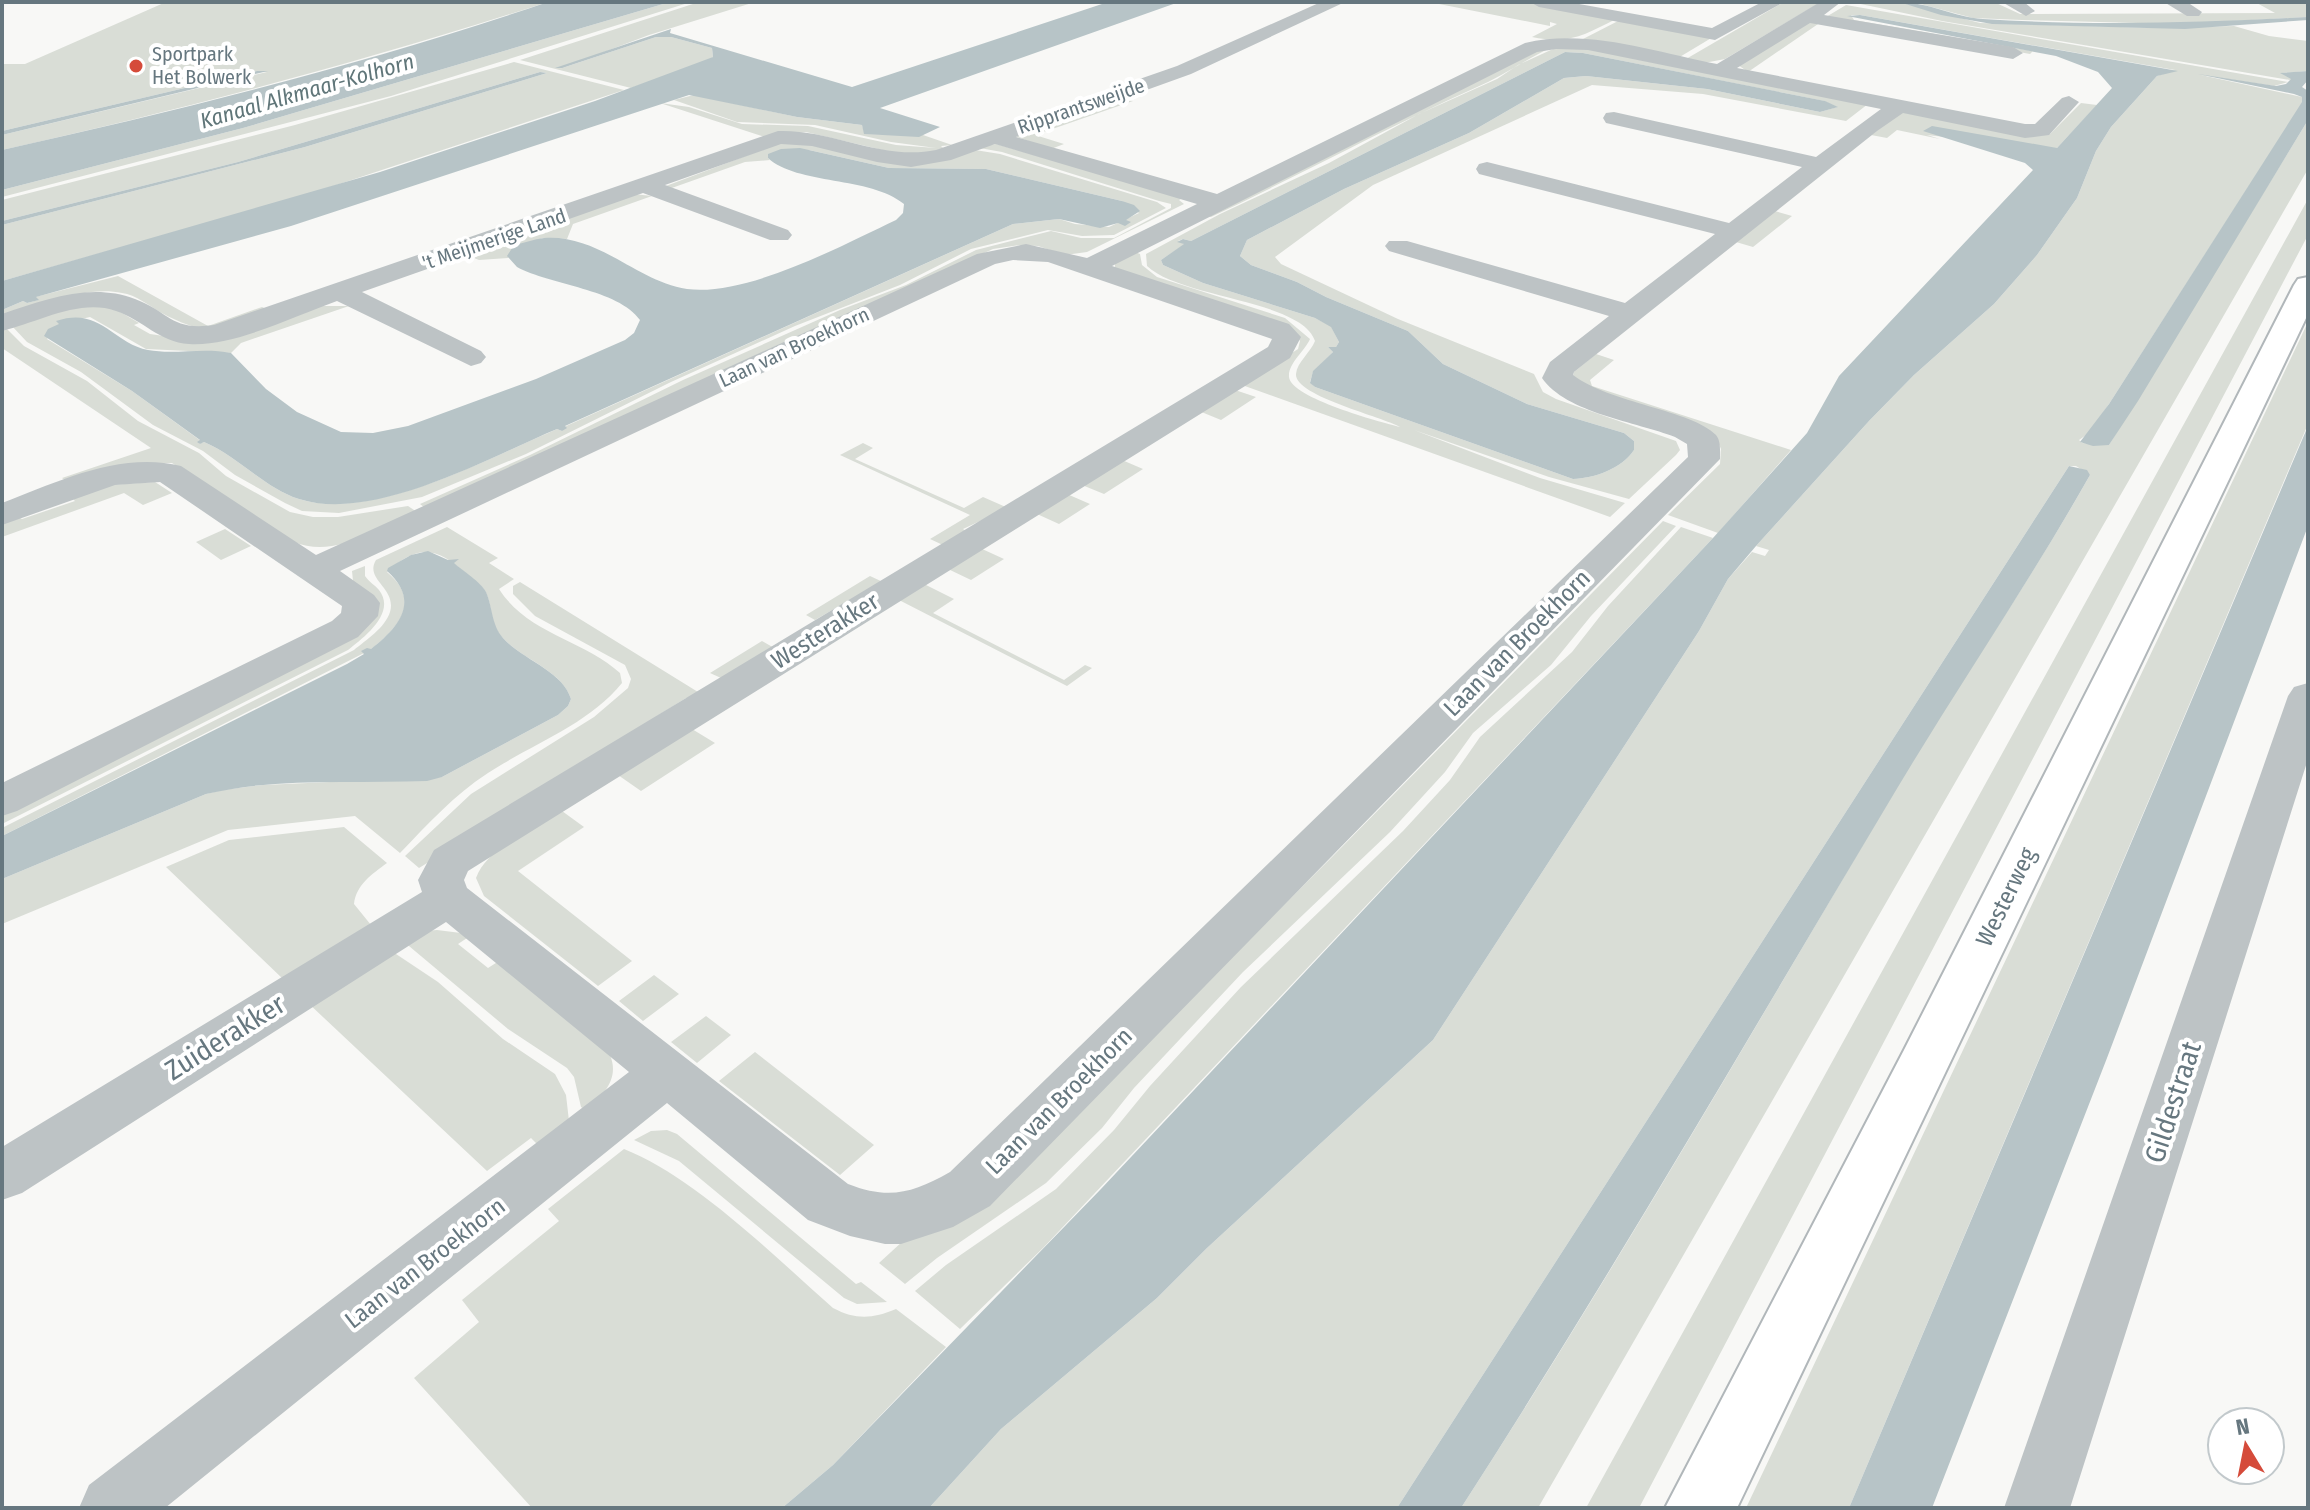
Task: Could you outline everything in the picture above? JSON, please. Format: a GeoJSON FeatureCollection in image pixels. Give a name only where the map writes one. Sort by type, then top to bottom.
{"type":"FeatureCollection","features":[{"type":"Feature","properties":{"kind":"main road","name":"Westerweg"},"geometry":{"type":"LineString","coordinates":[[1700,1508],[1916,1081],[2308,285]]}},
{"type":"Feature","properties":{"kind":"street","name":"Ripprantsweijde"},"geometry":{"type":"LineString","coordinates":[[994,137],[1184,70],[1336,2]]}},
{"type":"Feature","properties":{"kind":"street"},"geometry":{"type":"LineString","coordinates":[[1539,2],[1715,34],[1775,2]]}},
{"type":"Feature","properties":{"kind":"street"},"geometry":{"type":"LineString","coordinates":[[1720,70],[1832,2]]}},
{"type":"Feature","properties":{"kind":"street"},"geometry":{"type":"LineString","coordinates":[[2173,2],[2193,12]]}},
{"type":"Feature","properties":{"kind":"street"},"geometry":{"type":"LineString","coordinates":[[1807,17],[2013,53]]}},
{"type":"Feature","properties":{"kind":"street"},"geometry":{"type":"LineString","coordinates":[[1089,267],[1540,44],[1588,44],[2031,131],[2041,130],[2069,102]]}},
{"type":"Feature","properties":{"kind":"street","name":"Laan van Broekhorn"},"geometry":{"type":"LineString","coordinates":[[112,1508],[667,1073],[828,1202],[858,1215],[892,1220],[931,1213],[970,1189],[1704,459],[1703,440],[1686,429],[1582,395],[1557,378],[1560,368],[1869,126],[1898,107]]}},
{"type":"Feature","properties":{"kind":"street"},"geometry":{"type":"LineString","coordinates":[[1614,118],[1822,165]]}},
{"type":"Feature","properties":{"kind":"street","name":"Ripprantsweijde"},"geometry":{"type":"LineString","coordinates":[[994,137],[1217,202]]}},
{"type":"Feature","properties":{"kind":"street","name":"'t Meijmerige Land"},"geometry":{"type":"LineString","coordinates":[[2,323],[57,306],[111,301],[130,306],[172,332],[208,335],[233,330],[342,293],[778,138],[813,138],[910,160],[936,157],[994,137]]}},
{"type":"Feature","properties":{"kind":"street"},"geometry":{"type":"LineString","coordinates":[[1487,169],[1735,232]]}},
{"type":"Feature","properties":{"kind":"street"},"geometry":{"type":"LineString","coordinates":[[646,186],[779,235]]}},
{"type":"Feature","properties":{"kind":"street"},"geometry":{"type":"LineString","coordinates":[[1398,246],[1629,313]]}},
{"type":"Feature","properties":{"kind":"street","name":"Laan van Broekhorn"},"geometry":{"type":"LineString","coordinates":[[314,569],[997,254],[1036,250],[1089,267]]}},
{"type":"Feature","properties":{"kind":"street","name":"Westerakker"},"geometry":{"type":"LineString","coordinates":[[448,898],[441,880],[450,861],[1267,360],[1286,345],[1287,337],[1279,330],[1089,267]]}},
{"type":"Feature","properties":{"kind":"street"},"geometry":{"type":"LineString","coordinates":[[342,293],[471,357]]}},
{"type":"Feature","properties":{"kind":"street"},"geometry":{"type":"LineString","coordinates":[[2,515],[122,473],[157,470],[169,473],[361,603],[359,616],[345,629],[2,801]]}},
{"type":"Feature","properties":{"kind":"street","name":"Gildestraat"},"geometry":{"type":"LineString","coordinates":[[2037,1508],[2308,696]]}},
{"type":"Feature","properties":{"kind":"street"},"geometry":{"type":"LineString","coordinates":[[448,898],[667,1073]]}},
{"type":"Feature","properties":{"kind":"street","name":"Zuiderakker"},"geometry":{"type":"LineString","coordinates":[[2,1176],[448,898]]}},
{"type":"Feature","properties":{"kind":"shaded area","name":"Sportpark Het Bolwerk"},"geometry":{"type":"Polygon","coordinates":[[[166,2],[548,2],[270,84],[2,150],[2,135],[267,72],[257,71],[2,131],[2,64],[25,64],[166,2]]]}},
{"type":"Feature","properties":{"kind":"shaded area"},"geometry":{"type":"Polygon","coordinates":[[[670,2],[691,2],[391,96],[2,197],[2,190],[243,128],[670,2]]]}},
{"type":"Feature","properties":{"kind":"shaded area"},"geometry":{"type":"Polygon","coordinates":[[[699,2],[755,2],[649,35],[559,69],[659,36],[712,48],[713,57],[709,61],[631,88],[520,60],[699,2]]]}},
{"type":"Feature","properties":{"kind":"shaded area"},"geometry":{"type":"Polygon","coordinates":[[[1429,2],[1527,2],[1616,19],[1577,37],[1545,39],[1532,37],[1557,24],[1550,22],[1550,26],[1429,2]]]}},
{"type":"Feature","properties":{"kind":"shaded area"},"geometry":{"type":"Polygon","coordinates":[[[1784,2],[1821,2],[1725,59],[1704,63],[1686,59],[1784,2]]]}},
{"type":"Feature","properties":{"kind":"shaded area"},"geometry":{"type":"Polygon","coordinates":[[[1851,2],[1899,2],[1980,23],[2154,28],[2234,26],[2269,36],[2308,41],[2308,71],[2282,73],[2290,80],[1942,21],[1851,2]]]}},
{"type":"Feature","properties":{"kind":"shaded area"},"geometry":{"type":"Polygon","coordinates":[[[1913,2],[1994,2],[2020,14],[2275,13],[2255,2],[2308,2],[2308,17],[2177,24],[2022,20],[1973,18],[1913,2]]]}},
{"type":"Feature","properties":{"kind":"shaded area"},"geometry":{"type":"Polygon","coordinates":[[[1846,5],[2288,82],[2274,86],[2201,75],[2302,97],[2303,102],[2109,404],[2089,433],[2079,440],[2082,443],[2109,445],[2308,120],[2308,169],[1538,1508],[1461,1508],[1630,1237],[1924,742],[2067,514],[2090,475],[2076,466],[2069,466],[1397,1508],[929,1508],[1001,1429],[1157,1298],[1433,1040],[1699,631],[1728,579],[1752,552],[1765,556],[1769,550],[1756,546],[1869,421],[1914,375],[1994,304],[2037,255],[2077,198],[2096,151],[2111,127],[2157,76],[2175,70],[1860,15],[1851,15],[1854,20],[2033,51],[2030,54],[1826,17],[1846,5]]]}},
{"type":"Feature","properties":{"kind":"shaded area"},"geometry":{"type":"Polygon","coordinates":[[[1620,20],[1713,37],[1678,58],[1583,39],[1620,20]]]}},
{"type":"Feature","properties":{"kind":"shaded area"},"geometry":{"type":"Polygon","coordinates":[[[1821,22],[1748,72],[1738,65],[1807,23],[1821,22]]]}},
{"type":"Feature","properties":{"kind":"shaded area"},"geometry":{"type":"Polygon","coordinates":[[[1568,45],[1868,104],[1846,121],[1703,94],[1592,85],[1373,185],[1275,257],[1281,264],[1398,319],[1534,374],[1543,392],[1556,399],[1676,441],[1680,450],[1676,455],[1629,499],[1549,477],[1414,430],[1540,478],[1625,503],[1610,517],[1242,385],[1298,349],[1300,341],[1294,332],[1115,269],[1115,262],[1133,251],[1140,254],[1142,265],[1157,277],[1285,318],[1310,339],[1289,372],[1294,385],[1320,401],[1400,427],[1324,398],[1299,382],[1297,370],[1315,341],[1305,327],[1288,316],[1163,277],[1147,266],[1146,254],[1220,214],[1329,163],[1419,114],[1497,79],[1518,65],[1553,49],[1580,48],[1568,45]],[[1565,52],[1191,241],[1178,241],[1185,244],[1161,260],[1163,265],[1203,283],[1315,318],[1331,326],[1339,342],[1336,347],[1328,347],[1333,352],[1313,372],[1310,382],[1315,387],[1573,479],[1590,477],[1615,467],[1634,450],[1634,441],[1624,433],[1527,404],[1443,364],[1408,331],[1251,265],[1240,256],[1247,240],[1344,189],[1469,133],[1564,78],[1586,76],[1707,89],[1820,112],[1837,107],[1824,101],[1565,52]]]}},
{"type":"Feature","properties":{"kind":"shaded area"},"geometry":{"type":"Polygon","coordinates":[[[1541,48],[1550,48],[1485,84],[1211,217],[1205,215],[1541,48]]]}},
{"type":"Feature","properties":{"kind":"shaded area"},"geometry":{"type":"Polygon","coordinates":[[[514,62],[624,90],[303,196],[2,281],[2,225],[305,147],[547,73],[540,72],[238,162],[2,221],[2,200],[295,125],[514,62]]]}},
{"type":"Feature","properties":{"kind":"shaded area"},"geometry":{"type":"Polygon","coordinates":[[[694,95],[797,117],[862,125],[865,134],[923,135],[952,145],[941,146],[943,148],[924,155],[904,155],[806,132],[765,137],[660,103],[689,107],[742,124],[808,126],[896,145],[936,148],[891,142],[815,125],[737,122],[674,100],[694,95]]]}},
{"type":"Feature","properties":{"kind":"shaded area"},"geometry":{"type":"Polygon","coordinates":[[[1119,98],[1133,101],[1035,135],[1064,144],[1051,149],[1017,137],[1018,133],[1119,98]]]}},
{"type":"Feature","properties":{"kind":"shaded area"},"geometry":{"type":"Polygon","coordinates":[[[2081,103],[2097,105],[2057,148],[2052,149],[1927,135],[1940,139],[1897,130],[1887,138],[1871,135],[1900,113],[2050,134],[2081,103]]]}},
{"type":"Feature","properties":{"kind":"shaded area"},"geometry":{"type":"Polygon","coordinates":[[[788,140],[896,162],[975,150],[1000,154],[1157,202],[1166,208],[1114,235],[1082,236],[1048,230],[971,249],[900,285],[795,326],[671,382],[526,454],[422,497],[339,513],[302,511],[235,475],[203,451],[153,425],[81,372],[27,342],[11,325],[78,306],[112,307],[139,323],[134,325],[150,334],[164,336],[318,306],[349,306],[241,343],[231,353],[146,349],[90,317],[60,324],[47,339],[132,391],[201,441],[199,444],[204,442],[216,448],[286,494],[328,504],[361,502],[430,484],[557,429],[562,431],[564,427],[1013,224],[1059,219],[1075,224],[1109,227],[1139,213],[1122,201],[986,169],[889,168],[809,150],[768,158],[770,160],[745,162],[669,189],[666,186],[788,140]]]}},
{"type":"Feature","properties":{"kind":"shaded area"},"geometry":{"type":"Polygon","coordinates":[[[996,144],[1183,198],[1179,200],[1184,204],[1087,252],[1065,255],[1038,246],[1019,245],[993,249],[425,508],[420,504],[530,455],[683,380],[840,310],[906,285],[976,250],[1051,231],[1081,238],[1114,238],[1171,208],[1171,204],[1002,152],[974,147],[996,144]]]}},
{"type":"Feature","properties":{"kind":"shaded area"},"geometry":{"type":"Polygon","coordinates":[[[633,194],[652,196],[573,224],[567,239],[543,238],[514,248],[508,258],[479,260],[464,254],[633,194]]]}},
{"type":"Feature","properties":{"kind":"shaded area"},"geometry":{"type":"Polygon","coordinates":[[[2308,199],[2308,235],[1639,1508],[1586,1508],[2308,199]]]}},
{"type":"Feature","properties":{"kind":"shaded area"},"geometry":{"type":"Polygon","coordinates":[[[1775,211],[1792,216],[1753,247],[1736,242],[1775,211]]]}},
{"type":"Feature","properties":{"kind":"shaded area"},"geometry":{"type":"Polygon","coordinates":[[[118,276],[208,326],[262,307],[271,311],[227,326],[203,328],[177,320],[132,296],[107,291],[77,294],[2,317],[2,310],[23,301],[27,303],[38,300],[35,297],[118,276]]]}},
{"type":"Feature","properties":{"kind":"shaded area"},"geometry":{"type":"Polygon","coordinates":[[[2308,322],[2308,424],[1849,1508],[1746,1508],[2308,322]]]}},
{"type":"Feature","properties":{"kind":"shaded area"},"geometry":{"type":"Polygon","coordinates":[[[5,327],[24,346],[87,381],[138,421],[199,453],[226,476],[290,512],[313,517],[338,517],[408,506],[417,512],[357,539],[325,547],[310,546],[294,542],[172,463],[130,464],[70,484],[62,478],[151,448],[2,348],[2,328],[5,327]]]}},
{"type":"Feature","properties":{"kind":"shaded area"},"geometry":{"type":"Polygon","coordinates":[[[1596,354],[1614,360],[1590,380],[1592,386],[1791,450],[1718,533],[1668,515],[1720,464],[1721,449],[1717,440],[1585,389],[1572,379],[1574,372],[1596,354]]]}},
{"type":"Feature","properties":{"kind":"shaded area"},"geometry":{"type":"Polygon","coordinates":[[[1235,390],[1256,397],[1221,420],[1199,411],[1235,390]]]}},
{"type":"Feature","properties":{"kind":"shaded area"},"geometry":{"type":"Polygon","coordinates":[[[863,443],[873,448],[855,459],[964,508],[983,497],[1008,508],[963,529],[967,532],[945,546],[930,539],[970,515],[840,455],[863,443]]]}},
{"type":"Feature","properties":{"kind":"shaded area"},"geometry":{"type":"Polygon","coordinates":[[[1122,460],[1143,469],[1104,494],[1082,485],[1122,460]]]}},
{"type":"Feature","properties":{"kind":"shaded area"},"geometry":{"type":"Polygon","coordinates":[[[155,482],[172,493],[143,505],[124,493],[2,537],[2,522],[18,517],[22,519],[75,501],[72,498],[110,485],[155,482]]]}},
{"type":"Feature","properties":{"kind":"shaded area"},"geometry":{"type":"Polygon","coordinates":[[[1067,494],[1090,504],[1059,524],[1037,514],[1067,494]]]}},
{"type":"Feature","properties":{"kind":"shaded area"},"geometry":{"type":"Polygon","coordinates":[[[1663,521],[1676,526],[1591,616],[1551,665],[1473,733],[1445,772],[1390,832],[1243,972],[1134,1088],[1102,1128],[1046,1183],[937,1258],[905,1284],[879,1263],[903,1241],[1009,1177],[1328,861],[1663,521]]]}},
{"type":"Feature","properties":{"kind":"shaded area"},"geometry":{"type":"Polygon","coordinates":[[[447,527],[498,558],[489,563],[514,579],[499,589],[525,616],[590,652],[620,673],[622,683],[608,698],[559,733],[476,782],[442,810],[400,853],[355,816],[228,830],[2,924],[2,879],[206,794],[263,785],[442,777],[558,715],[571,699],[566,689],[559,680],[502,637],[484,589],[446,558],[428,552],[419,553],[409,556],[387,572],[398,583],[405,603],[397,623],[370,650],[2,836],[2,828],[354,650],[380,628],[390,612],[389,597],[374,573],[376,560],[447,527]]]}},
{"type":"Feature","properties":{"kind":"shaded area"},"geometry":{"type":"Polygon","coordinates":[[[1681,527],[1713,538],[1044,1247],[960,1329],[915,1291],[946,1265],[1056,1189],[1114,1130],[1241,987],[1403,831],[1450,780],[1480,737],[1572,652],[1608,606],[1681,527]]]}},
{"type":"Feature","properties":{"kind":"shaded area"},"geometry":{"type":"Polygon","coordinates":[[[225,529],[251,546],[221,560],[196,542],[225,529]]]}},
{"type":"Feature","properties":{"kind":"shaded area"},"geometry":{"type":"Polygon","coordinates":[[[980,548],[1004,559],[971,580],[948,569],[980,548]]]}},
{"type":"Feature","properties":{"kind":"shaded area"},"geometry":{"type":"Polygon","coordinates":[[[365,566],[365,576],[379,590],[384,607],[376,624],[348,650],[2,824],[2,812],[344,642],[352,571],[365,566]]]}},
{"type":"Feature","properties":{"kind":"shaded area"},"geometry":{"type":"Polygon","coordinates":[[[870,576],[885,583],[844,608],[839,606],[815,620],[806,615],[870,576]]]}},
{"type":"Feature","properties":{"kind":"shaded area"},"geometry":{"type":"Polygon","coordinates":[[[520,582],[698,692],[692,701],[686,698],[657,716],[661,720],[419,868],[405,856],[471,794],[594,717],[628,688],[631,679],[625,665],[535,616],[513,594],[513,586],[520,582]]]}},
{"type":"Feature","properties":{"kind":"shaded area"},"geometry":{"type":"Polygon","coordinates":[[[924,584],[954,599],[933,613],[1064,680],[1085,665],[1092,668],[1067,686],[899,600],[924,584]]]}},
{"type":"Feature","properties":{"kind":"shaded area"},"geometry":{"type":"Polygon","coordinates":[[[762,641],[776,649],[721,678],[710,673],[762,641]]]}},
{"type":"Feature","properties":{"kind":"shaded area"},"geometry":{"type":"Polygon","coordinates":[[[692,729],[715,743],[641,791],[618,775],[692,729]]]}},
{"type":"Feature","properties":{"kind":"shaded area"},"geometry":{"type":"Polygon","coordinates":[[[562,811],[584,827],[518,871],[632,961],[598,986],[484,896],[476,878],[490,857],[501,848],[562,811]]]}},
{"type":"Feature","properties":{"kind":"shaded area"},"geometry":{"type":"Polygon","coordinates":[[[344,827],[387,863],[366,880],[355,897],[354,904],[371,925],[283,979],[166,867],[229,840],[344,827]]]}},
{"type":"Feature","properties":{"kind":"shaded area"},"geometry":{"type":"Polygon","coordinates":[[[425,931],[461,933],[467,938],[458,944],[488,968],[499,961],[610,1055],[613,1072],[608,1086],[598,1099],[585,1110],[581,1107],[574,1077],[567,1068],[508,1029],[403,941],[425,931]]]}},
{"type":"Feature","properties":{"kind":"shaded area"},"geometry":{"type":"Polygon","coordinates":[[[390,950],[438,982],[503,1039],[555,1074],[566,1095],[569,1121],[538,1145],[531,1138],[487,1171],[307,1002],[390,950]]]}},
{"type":"Feature","properties":{"kind":"shaded area"},"geometry":{"type":"Polygon","coordinates":[[[654,975],[679,994],[643,1021],[619,1001],[654,975]]]}},
{"type":"Feature","properties":{"kind":"shaded area"},"geometry":{"type":"Polygon","coordinates":[[[706,1016],[731,1035],[697,1063],[671,1042],[706,1016]]]}},
{"type":"Feature","properties":{"kind":"shaded area"},"geometry":{"type":"Polygon","coordinates":[[[755,1052],[874,1145],[840,1175],[719,1081],[755,1052]]]}},
{"type":"Feature","properties":{"kind":"shaded area"},"geometry":{"type":"Polygon","coordinates":[[[667,1130],[677,1134],[856,1284],[861,1282],[887,1302],[857,1304],[844,1298],[679,1161],[634,1140],[651,1131],[667,1130]]]}},
{"type":"Feature","properties":{"kind":"shaded area"},"geometry":{"type":"Polygon","coordinates":[[[624,1149],[678,1178],[706,1198],[833,1308],[864,1317],[896,1309],[946,1347],[833,1465],[782,1508],[532,1508],[414,1378],[479,1322],[462,1300],[559,1221],[548,1209],[624,1149]]]}},
{"type":"Feature","properties":{"kind":"water","name":"Kanaal Alkmaar-Kolhorn"},"geometry":{"type":"Polygon","coordinates":[[[548,2],[670,2],[243,128],[2,190],[2,150],[277,84],[548,2]]]}},
{"type":"Feature","properties":{"kind":"water"},"geometry":{"type":"Polygon","coordinates":[[[1108,2],[1179,2],[880,108],[940,127],[919,137],[864,134],[862,125],[797,117],[689,95],[291,226],[36,297],[39,300],[23,301],[2,310],[2,281],[380,172],[595,101],[713,57],[712,48],[671,37],[656,37],[555,68],[671,29],[670,33],[852,87],[1108,2]]]}},
{"type":"Feature","properties":{"kind":"water"},"geometry":{"type":"Polygon","coordinates":[[[1899,2],[1920,4],[1972,18],[2024,21],[2146,23],[2308,17],[2308,20],[2185,29],[1992,24],[1941,15],[1899,2]]]}},
{"type":"Feature","properties":{"kind":"water"},"geometry":{"type":"Polygon","coordinates":[[[1860,15],[2178,71],[2157,76],[2111,127],[2096,151],[2077,198],[2037,255],[1994,304],[1914,375],[1869,421],[1728,579],[1699,631],[1433,1040],[1157,1298],[1001,1429],[929,1508],[782,1508],[833,1465],[1100,1190],[1713,538],[1807,433],[1839,376],[2033,170],[2025,163],[1923,131],[1932,126],[2057,148],[2112,88],[2098,72],[2056,56],[1847,16],[1860,15]]]}},
{"type":"Feature","properties":{"kind":"water"},"geometry":{"type":"Polygon","coordinates":[[[1565,52],[1825,101],[1838,107],[1820,112],[1707,89],[1586,76],[1564,78],[1469,133],[1344,189],[1247,240],[1240,256],[1251,265],[1408,331],[1443,364],[1527,404],[1624,433],[1634,441],[1634,450],[1615,467],[1590,477],[1573,479],[1315,387],[1310,383],[1313,371],[1333,352],[1328,347],[1336,347],[1339,342],[1331,327],[1315,318],[1203,283],[1163,265],[1161,260],[1184,244],[1177,242],[1183,239],[1191,241],[1565,52]]]}},
{"type":"Feature","properties":{"kind":"water"},"geometry":{"type":"Polygon","coordinates":[[[257,71],[268,71],[2,135],[2,131],[257,71]]]}},
{"type":"Feature","properties":{"kind":"water"},"geometry":{"type":"Polygon","coordinates":[[[2308,71],[2308,80],[2302,87],[2308,91],[2308,120],[2138,401],[2109,445],[2093,446],[2080,442],[2109,404],[2302,102],[2302,97],[2294,94],[2198,74],[2276,86],[2286,84],[2291,79],[2280,73],[2308,71]]]}},
{"type":"Feature","properties":{"kind":"water"},"geometry":{"type":"Polygon","coordinates":[[[540,72],[547,73],[305,147],[2,225],[2,221],[238,162],[540,72]]]}},
{"type":"Feature","properties":{"kind":"water"},"geometry":{"type":"Polygon","coordinates":[[[800,148],[889,168],[986,169],[1122,201],[1140,211],[1126,220],[1131,222],[1125,226],[1118,223],[1100,228],[1059,219],[1013,224],[565,426],[567,428],[562,431],[557,429],[430,484],[361,502],[329,504],[286,494],[216,448],[204,442],[200,444],[197,442],[200,440],[132,391],[44,336],[48,329],[59,324],[56,321],[84,318],[148,350],[231,353],[266,389],[297,412],[341,432],[373,433],[408,426],[536,379],[625,340],[634,333],[640,320],[630,310],[600,294],[517,267],[507,256],[514,245],[544,238],[582,243],[668,284],[687,289],[711,289],[737,285],[794,267],[896,220],[903,213],[904,204],[890,195],[797,173],[768,158],[768,154],[781,149],[800,148]]]}},
{"type":"Feature","properties":{"kind":"water"},"geometry":{"type":"Polygon","coordinates":[[[2308,426],[2308,526],[2107,1058],[1932,1508],[1849,1508],[2308,426]]]}},
{"type":"Feature","properties":{"kind":"water"},"geometry":{"type":"Polygon","coordinates":[[[2069,466],[2087,470],[2090,475],[1908,770],[1622,1249],[1461,1508],[1397,1508],[2069,466]]]}},
{"type":"Feature","properties":{"kind":"water"},"geometry":{"type":"Polygon","coordinates":[[[428,551],[448,560],[459,559],[454,563],[484,588],[496,627],[503,638],[551,673],[567,689],[571,699],[558,715],[442,777],[427,781],[260,785],[206,794],[2,879],[2,836],[347,664],[364,654],[361,651],[371,649],[390,632],[402,613],[403,593],[387,571],[388,568],[411,555],[428,551]]]}},
{"type":"Feature","properties":{"kind":"place","name":"Sportpark Het Bolwerk"},"geometry":{"type":"Point","coordinates":[136,66]}}]}
